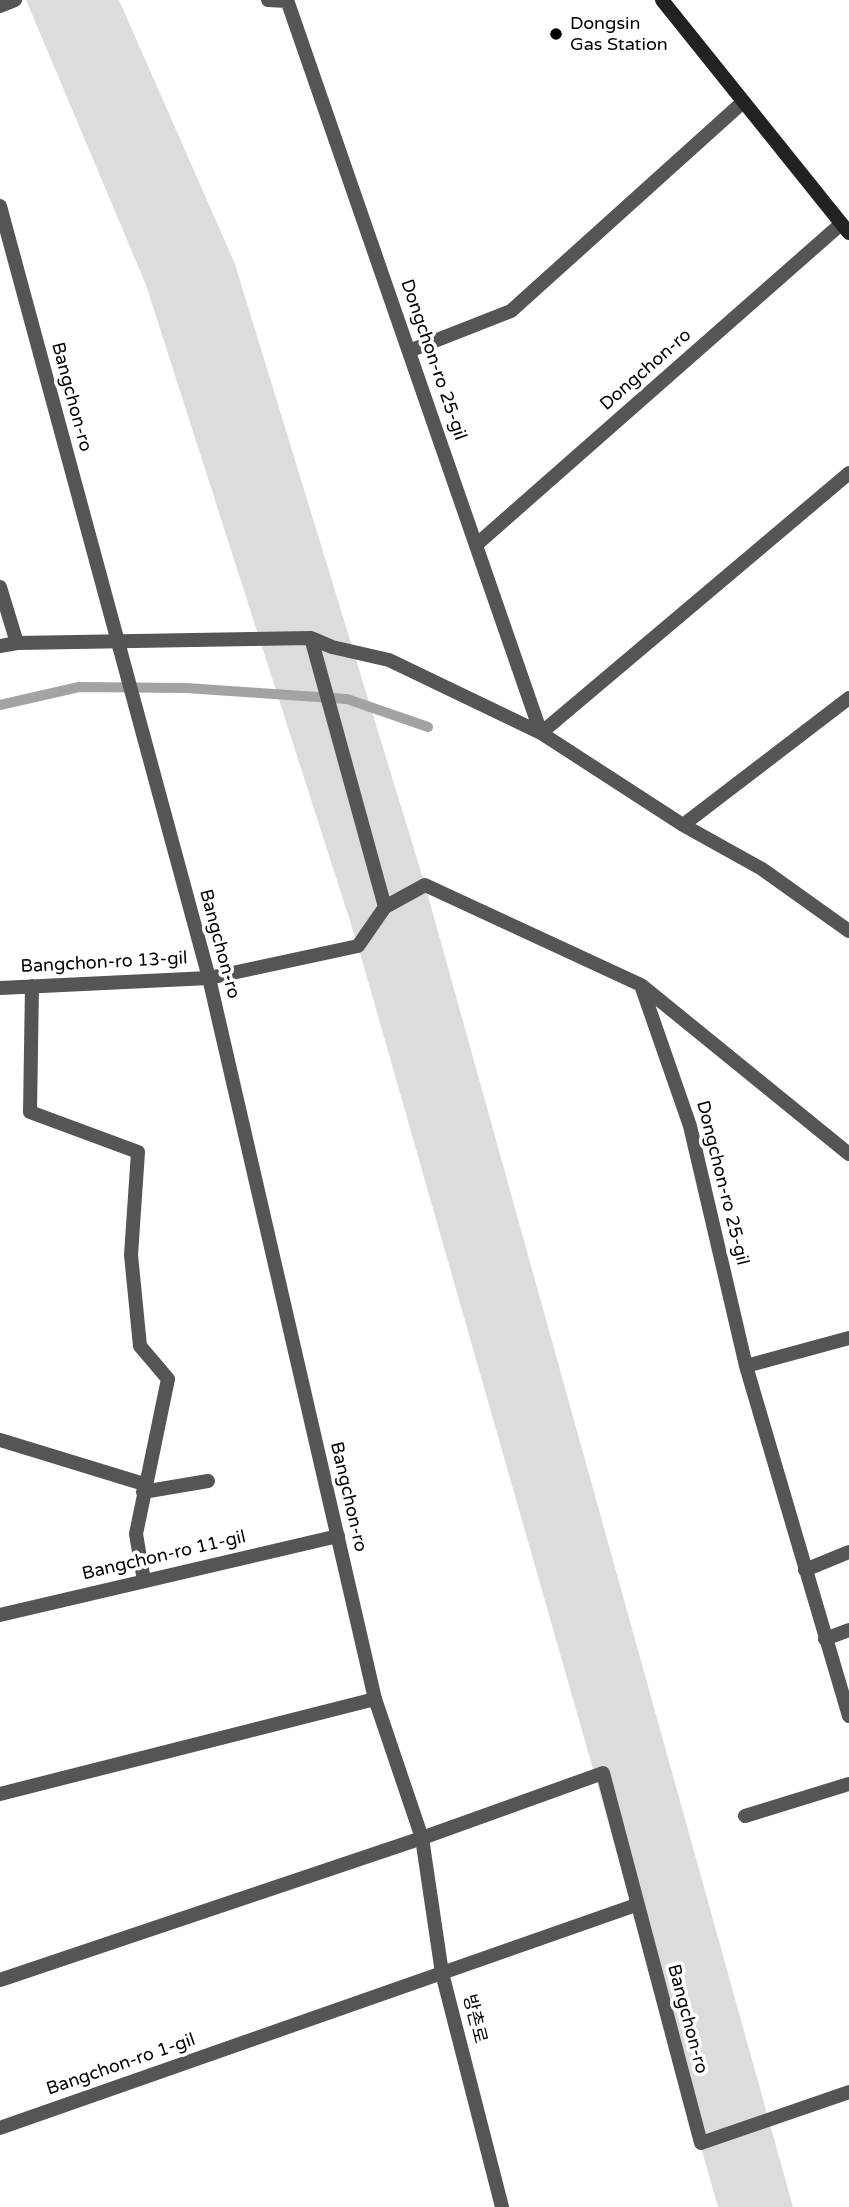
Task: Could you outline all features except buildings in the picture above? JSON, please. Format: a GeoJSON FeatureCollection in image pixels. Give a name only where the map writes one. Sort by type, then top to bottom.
{"type":"FeatureCollection","features":[{"type":"Feature","properties":{"kind":"main road","name":"Dongchon-ro"},"geometry":{"type":"LineString","coordinates":[[662,0],[845,228]]}},
{"type":"Feature","properties":{"kind":"street"},"geometry":{"type":"LineString","coordinates":[[0,6],[15,0]]}},
{"type":"Feature","properties":{"kind":"street","name":"Dongchon-ro 25-gil"},"geometry":{"type":"LineString","coordinates":[[268,0],[287,1],[541,733]]}},
{"type":"Feature","properties":{"kind":"street"},"geometry":{"type":"LineString","coordinates":[[409,351],[512,311],[743,102]]}},
{"type":"Feature","properties":{"kind":"street","name":"Bangchon-ro"},"geometry":{"type":"LineString","coordinates":[[0,206],[209,978],[375,1699],[422,1838]]}},
{"type":"Feature","properties":{"kind":"street","name":"Dongchon-ro"},"geometry":{"type":"LineString","coordinates":[[476,545],[845,228]]}},
{"type":"Feature","properties":{"kind":"street"},"geometry":{"type":"LineString","coordinates":[[541,733],[849,473]]}},
{"type":"Feature","properties":{"kind":"street"},"geometry":{"type":"LineString","coordinates":[[0,587],[17,643]]}},
{"type":"Feature","properties":{"kind":"street"},"geometry":{"type":"LineString","coordinates":[[311,638],[381,883],[385,907],[425,885],[641,985],[848,1154]]}},
{"type":"Feature","properties":{"kind":"street"},"geometry":{"type":"LineString","coordinates":[[0,646],[17,643],[311,638],[389,660],[541,733],[683,825],[762,869],[849,931]]}},
{"type":"Feature","properties":{"kind":"street"},"geometry":{"type":"LineString","coordinates":[[683,825],[849,698]]}},
{"type":"Feature","properties":{"kind":"street","name":"Bangchon-ro 13-gil"},"geometry":{"type":"LineString","coordinates":[[0,988],[209,978],[358,946],[385,907]]}},
{"type":"Feature","properties":{"kind":"street","name":"Dongchon-ro 25-gil"},"geometry":{"type":"LineString","coordinates":[[641,985],[690,1126],[746,1366],[849,1716]]}},
{"type":"Feature","properties":{"kind":"street"},"geometry":{"type":"LineString","coordinates":[[32,986],[30,1112],[138,1152],[131,1255],[139,1346],[168,1380],[136,1534],[144,1581]]}},
{"type":"Feature","properties":{"kind":"street"},"geometry":{"type":"LineString","coordinates":[[746,1366],[849,1338]]}},
{"type":"Feature","properties":{"kind":"street"},"geometry":{"type":"LineString","coordinates":[[0,1440],[144,1488],[208,1481]]}},
{"type":"Feature","properties":{"kind":"street","name":"Bangchon-ro 11-gil"},"geometry":{"type":"LineString","coordinates":[[0,1615],[338,1536]]}},
{"type":"Feature","properties":{"kind":"street"},"geometry":{"type":"LineString","coordinates":[[805,1570],[849,1552]]}},
{"type":"Feature","properties":{"kind":"street"},"geometry":{"type":"LineString","coordinates":[[825,1639],[849,1630]]}},
{"type":"Feature","properties":{"kind":"street"},"geometry":{"type":"LineString","coordinates":[[0,1794],[375,1699]]}},
{"type":"Feature","properties":{"kind":"street","name":"Bangchon-ro"},"geometry":{"type":"LineString","coordinates":[[0,1980],[422,1838],[603,1773],[701,2143],[849,2092]]}},
{"type":"Feature","properties":{"kind":"street"},"geometry":{"type":"LineString","coordinates":[[745,1816],[849,1784]]}},
{"type":"Feature","properties":{"kind":"street","name":"방촌로"},"geometry":{"type":"LineString","coordinates":[[422,1838],[442,1973],[502,2207]]}},
{"type":"Feature","properties":{"kind":"street"},"geometry":{"type":"LineString","coordinates":[[442,1973],[636,1905]]}},
{"type":"Feature","properties":{"kind":"street","name":"Bangchon-ro 1-gil"},"geometry":{"type":"LineString","coordinates":[[0,2128],[442,1973]]}},
{"type":"Feature","properties":{"kind":"shaded area"},"geometry":{"type":"Polygon","coordinates":[[[26,0],[119,0],[235,264],[425,885],[793,2207],[718,2207],[358,946],[146,285],[26,0]]]}},
{"type":"Feature","properties":{"kind":"waterway"},"geometry":{"type":"LineString","coordinates":[[0,705],[79,687],[186,688],[347,699],[428,727]]}},
{"type":"Feature","properties":{"kind":"place","name":"Dongsin Gas Station"},"geometry":{"type":"Point","coordinates":[556,34]}}]}
